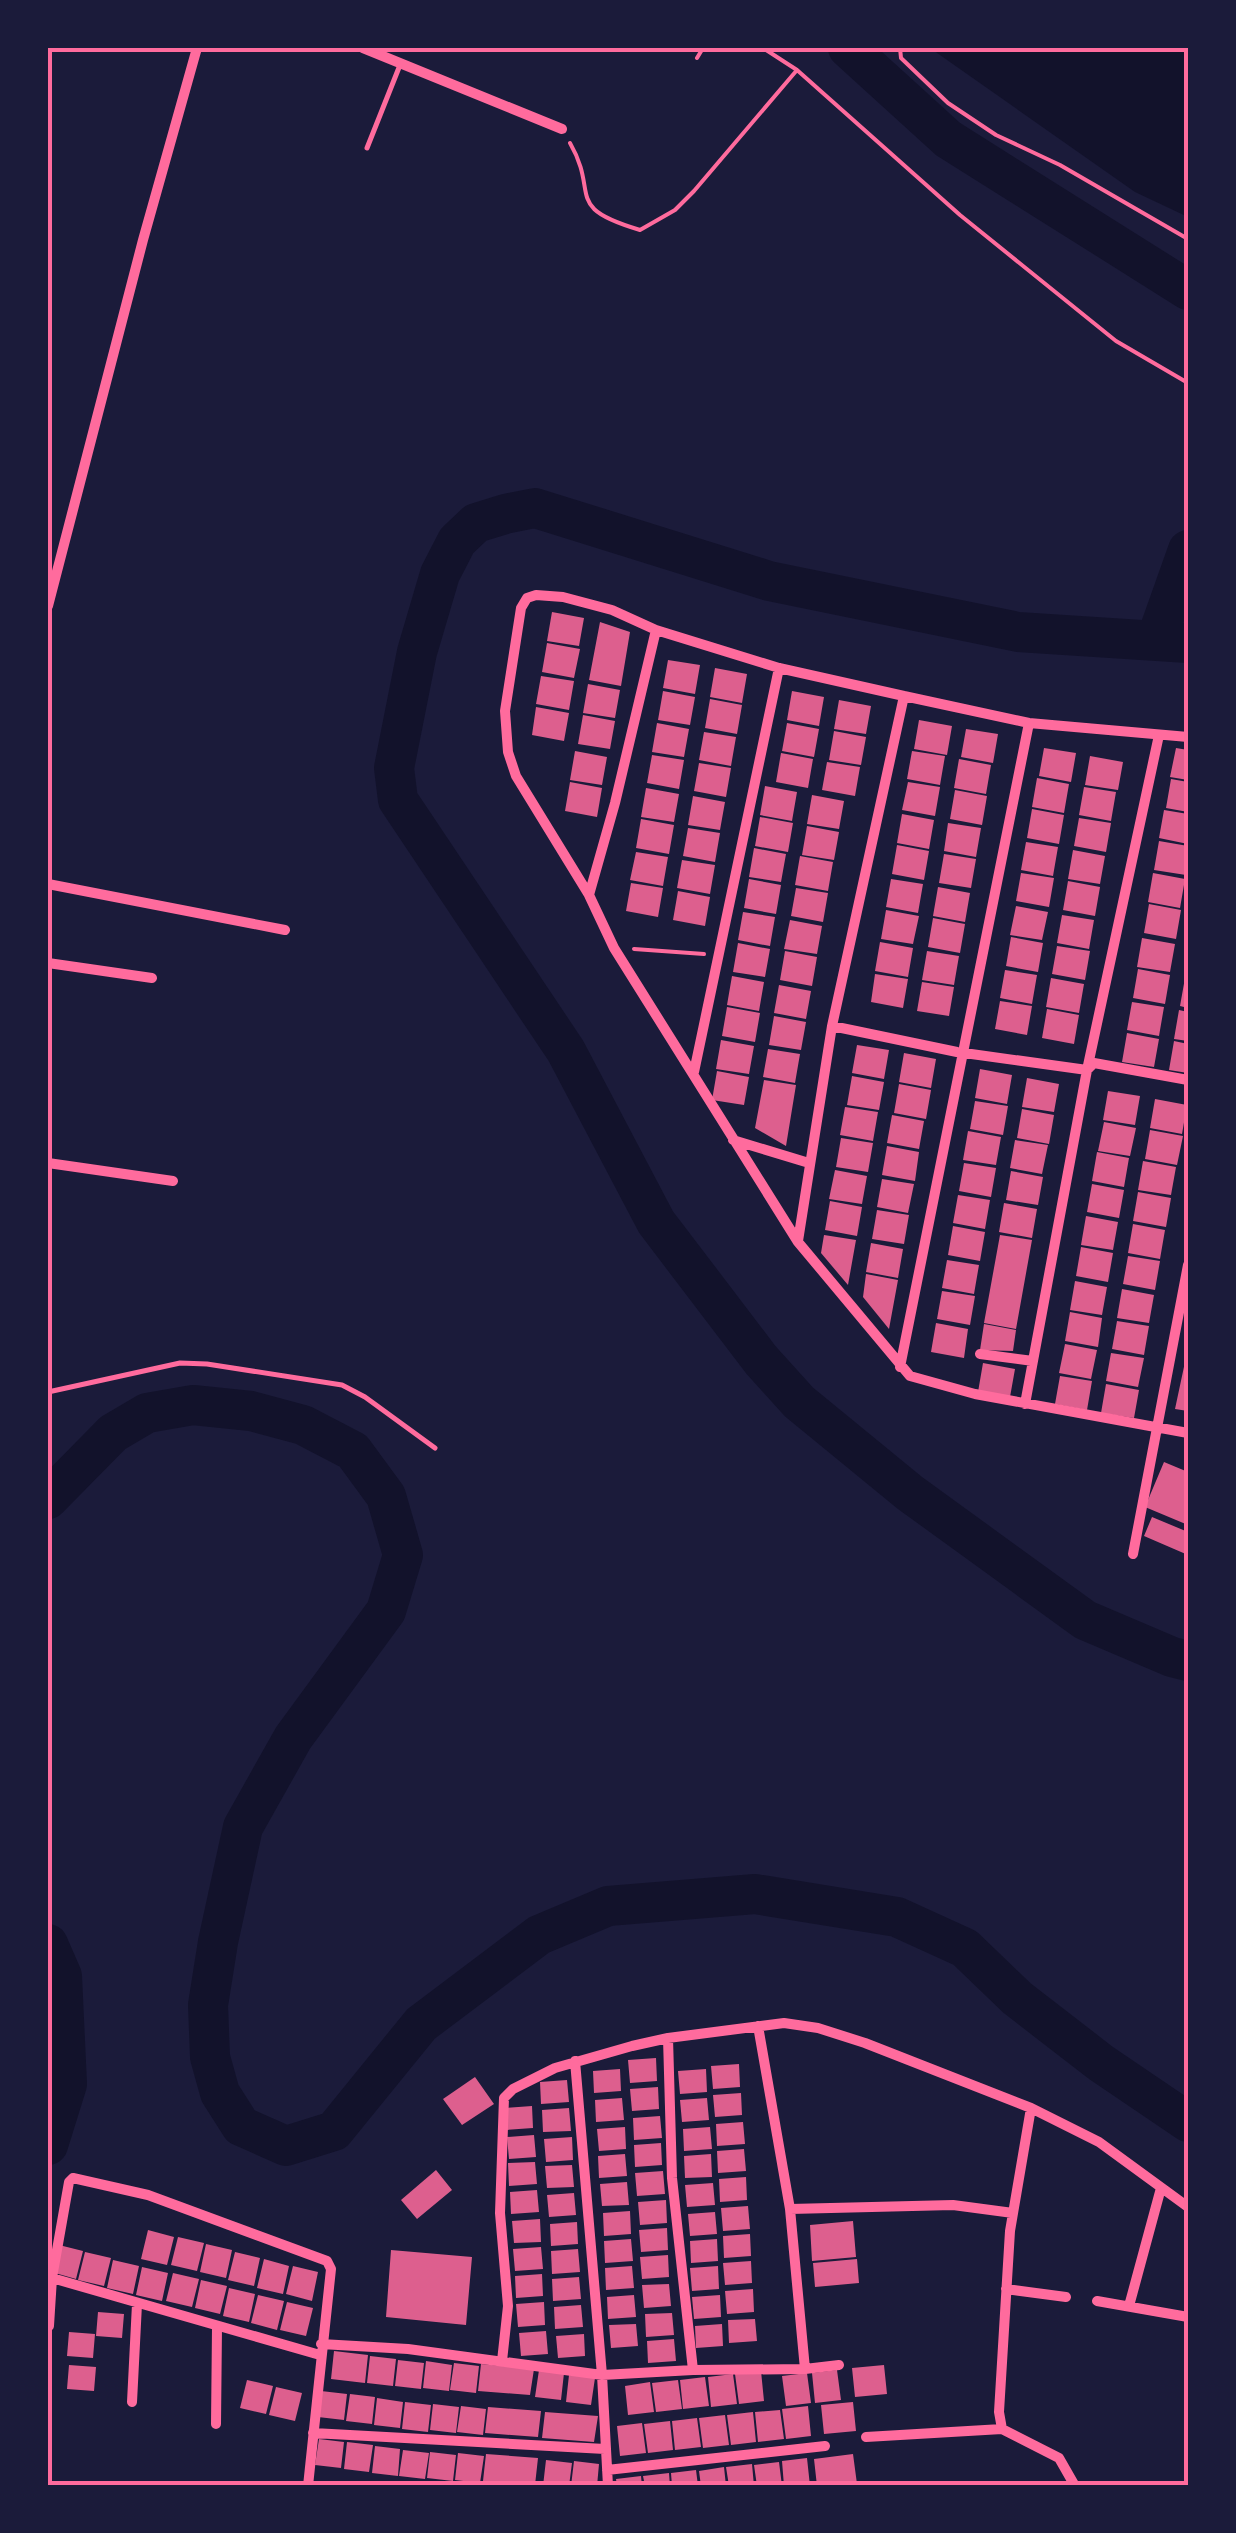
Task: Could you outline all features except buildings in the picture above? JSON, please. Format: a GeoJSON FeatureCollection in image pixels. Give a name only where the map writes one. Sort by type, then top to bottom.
{"type":"FeatureCollection","features":[{"type":"Feature","properties":{"kind":"street"},"geometry":{"type":"LineString","coordinates":[[48,606],[197,48]]}},
{"type":"Feature","properties":{"kind":"street"},"geometry":{"type":"LineString","coordinates":[[362,48],[562,129]]}},
{"type":"Feature","properties":{"kind":"street"},"geometry":{"type":"LineString","coordinates":[[1188,738],[1029,723],[904,696],[779,668],[656,630],[612,610],[536,595],[527,598],[521,608],[504,711],[508,752],[528,800],[589,895],[614,948],[798,1242],[900,1367],[923,1382],[1188,1434]]}},
{"type":"Feature","properties":{"kind":"street"},"geometry":{"type":"LineString","coordinates":[[589,895],[656,630]]}},
{"type":"Feature","properties":{"kind":"street"},"geometry":{"type":"LineString","coordinates":[[694,1073],[779,668]]}},
{"type":"Feature","properties":{"kind":"street"},"geometry":{"type":"LineString","coordinates":[[798,1242],[832,1026],[904,696]]}},
{"type":"Feature","properties":{"kind":"street"},"geometry":{"type":"LineString","coordinates":[[900,1367],[1029,723]]}},
{"type":"Feature","properties":{"kind":"street"},"geometry":{"type":"LineString","coordinates":[[1025,1404],[1087,1070],[1159,735]]}},
{"type":"Feature","properties":{"kind":"street"},"geometry":{"type":"LineString","coordinates":[[48,884],[285,930]]}},
{"type":"Feature","properties":{"kind":"street"},"geometry":{"type":"LineString","coordinates":[[48,963],[152,978]]}},
{"type":"Feature","properties":{"kind":"street"},"geometry":{"type":"LineString","coordinates":[[832,1026],[963,1053],[1087,1070]]}},
{"type":"Feature","properties":{"kind":"street"},"geometry":{"type":"LineString","coordinates":[[1087,1070],[1094,1063],[1188,1080]]}},
{"type":"Feature","properties":{"kind":"street"},"geometry":{"type":"LineString","coordinates":[[732,1140],[808,1163]]}},
{"type":"Feature","properties":{"kind":"street"},"geometry":{"type":"LineString","coordinates":[[48,1163],[173,1181]]}},
{"type":"Feature","properties":{"kind":"street"},"geometry":{"type":"LineString","coordinates":[[1133,1554],[1188,1265]]}},
{"type":"Feature","properties":{"kind":"street"},"geometry":{"type":"LineString","coordinates":[[980,1354],[1033,1361]]}},
{"type":"Feature","properties":{"kind":"street"},"geometry":{"type":"LineString","coordinates":[[502,2361],[508,2306],[500,2198],[504,2098],[513,2089],[575,2061],[668,2038],[784,2023],[818,2028],[1031,2108],[1100,2142],[1188,2207]]}},
{"type":"Feature","properties":{"kind":"street"},"geometry":{"type":"LineString","coordinates":[[758,2026],[790,2209],[805,2370]]}},
{"type":"Feature","properties":{"kind":"street"},"geometry":{"type":"LineString","coordinates":[[668,2038],[672,2178],[692,2370]]}},
{"type":"Feature","properties":{"kind":"street"},"geometry":{"type":"LineString","coordinates":[[575,2061],[608,2486]]}},
{"type":"Feature","properties":{"kind":"street"},"geometry":{"type":"LineString","coordinates":[[1002,2429],[999,2412],[1006,2288],[1031,2108]]}},
{"type":"Feature","properties":{"kind":"street"},"geometry":{"type":"LineString","coordinates":[[48,2326],[68,2182],[80,2178],[148,2195],[327,2262],[331,2269],[308,2486]]}},
{"type":"Feature","properties":{"kind":"street"},"geometry":{"type":"LineString","coordinates":[[1129,2306],[1161,2188]]}},
{"type":"Feature","properties":{"kind":"street"},"geometry":{"type":"LineString","coordinates":[[790,2209],[953,2205],[1014,2213]]}},
{"type":"Feature","properties":{"kind":"street"},"geometry":{"type":"LineString","coordinates":[[52,2278],[217,2327],[321,2350],[408,2349],[602,2375],[805,2370],[839,2365]]}},
{"type":"Feature","properties":{"kind":"street"},"geometry":{"type":"LineString","coordinates":[[1006,2288],[1066,2296]]}},
{"type":"Feature","properties":{"kind":"street"},"geometry":{"type":"LineString","coordinates":[[1097,2301],[1188,2318]]}},
{"type":"Feature","properties":{"kind":"street"},"geometry":{"type":"LineString","coordinates":[[132,2402],[137,2304]]}},
{"type":"Feature","properties":{"kind":"street"},"geometry":{"type":"LineString","coordinates":[[216,2424],[217,2327]]}},
{"type":"Feature","properties":{"kind":"street"},"geometry":{"type":"LineString","coordinates":[[866,2437],[1002,2429],[1059,2458],[1075,2486]]}},
{"type":"Feature","properties":{"kind":"street"},"geometry":{"type":"LineString","coordinates":[[313,2433],[605,2449]]}},
{"type":"Feature","properties":{"kind":"street"},"geometry":{"type":"LineString","coordinates":[[607,2470],[825,2446]]}},
{"type":"Feature","properties":{"kind":"lane"},"geometry":{"type":"LineString","coordinates":[[367,148],[402,62]]}},
{"type":"Feature","properties":{"kind":"lane"},"geometry":{"type":"LineString","coordinates":[[48,1392],[180,1363],[206,1364],[342,1384],[435,1448]]}},
{"type":"Feature","properties":{"kind":"path"},"geometry":{"type":"LineString","coordinates":[[698,58],[703,48]]}},
{"type":"Feature","properties":{"kind":"path"},"geometry":{"type":"LineString","coordinates":[[762,48],[797,70],[960,214],[1116,341],[1188,382]]}},
{"type":"Feature","properties":{"kind":"path"},"geometry":{"type":"LineString","coordinates":[[900,48],[901,58],[948,103],[996,135],[1060,165],[1188,240]]}},
{"type":"Feature","properties":{"kind":"path"},"geometry":{"type":"LineString","coordinates":[[562,129],[580,160],[584,196],[600,216],[640,230],[675,210],[694,191],[797,70]]}},
{"type":"Feature","properties":{"kind":"path"},"geometry":{"type":"LineString","coordinates":[[614,948],[717,955]]}},
{"type":"Feature","properties":{"kind":"shaded area"},"geometry":{"type":"Polygon","coordinates":[[[930,48],[1188,48],[1188,217],[1135,192],[930,48]]]}},
{"type":"Feature","properties":{"kind":"waterway"},"geometry":{"type":"LineString","coordinates":[[848,48],[948,139],[1188,290]]}},
{"type":"Feature","properties":{"kind":"waterway"},"geometry":{"type":"LineString","coordinates":[[1188,643],[1018,632],[769,581],[535,508],[476,523],[457,541],[440,574],[417,652],[394,768],[398,800],[566,1051],[656,1222],[761,1360],[799,1402],[910,1493],[1085,1620],[1188,1661]]}},
{"type":"Feature","properties":{"kind":"waterway"},"geometry":{"type":"LineString","coordinates":[[1156,640],[1188,550]]}},
{"type":"Feature","properties":{"kind":"waterway"},"geometry":{"type":"LineString","coordinates":[[48,1499],[113,1433],[147,1413],[193,1405],[251,1411],[303,1425],[353,1451],[386,1496],[403,1555],[386,1611],[293,1738],[243,1827],[208,2005],[210,2057],[220,2093],[241,2126],[286,2146],[334,2131],[421,2024],[539,1935],[608,1906],[755,1894],[897,1917],[965,1948],[1017,1998],[1101,2063],[1188,2122]]}},
{"type":"Feature","properties":{"kind":"waterway"},"geometry":{"type":"LineString","coordinates":[[48,1944],[62,1976],[67,2084],[48,2145]]}}]}
